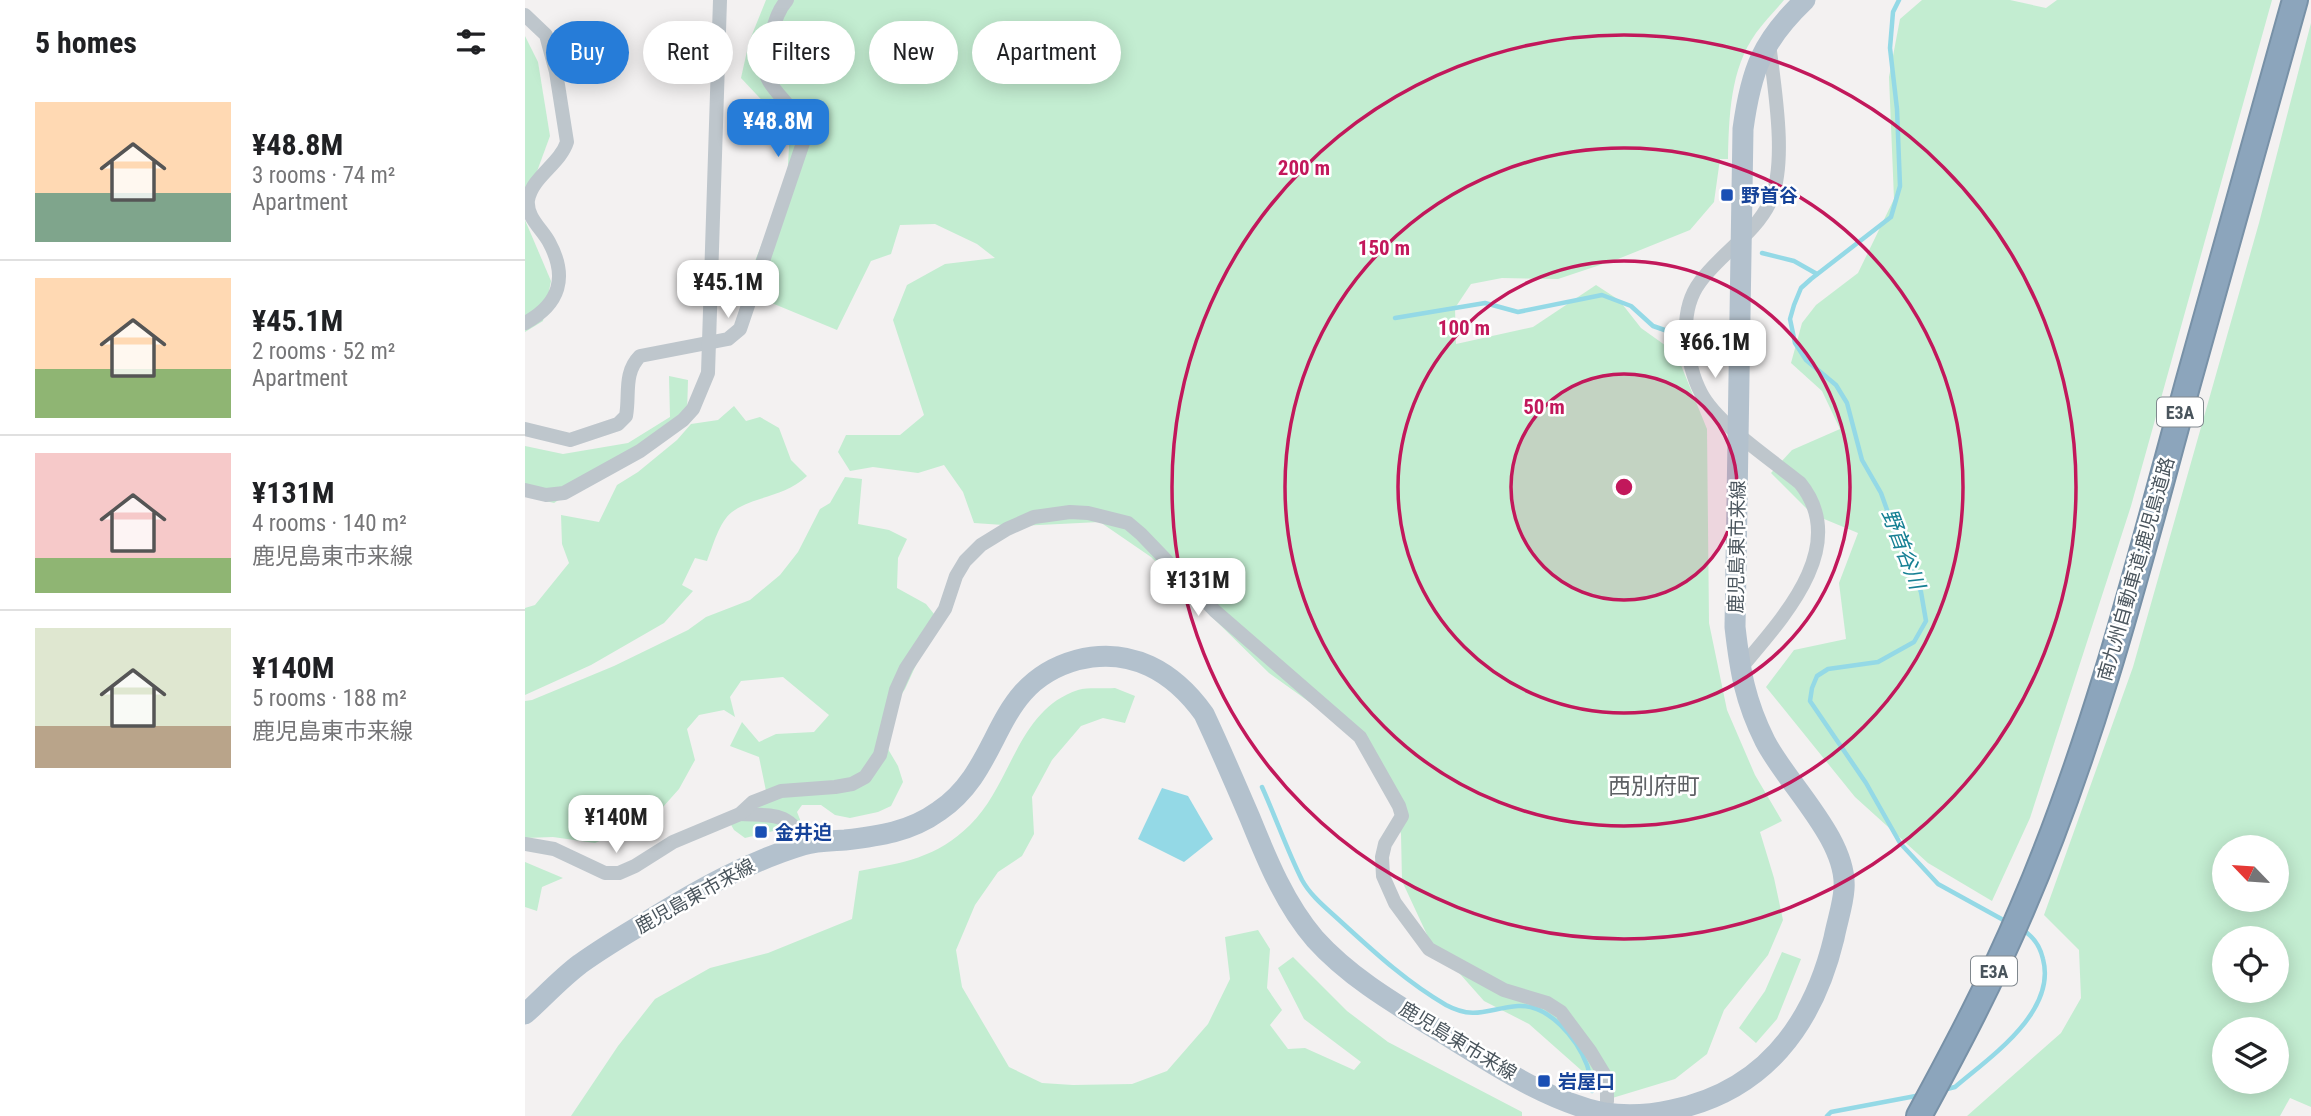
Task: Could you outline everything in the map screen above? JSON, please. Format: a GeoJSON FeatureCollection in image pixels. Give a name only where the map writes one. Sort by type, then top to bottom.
{"type":"FeatureCollection","features":[{"type":"Feature","properties":{"kind":"highway","name":"南九州自動車道;鹿児島道路"},"geometry":{"type":"LineString","coordinates":[[1919,1116],[1970,1023],[2022,908],[2057,821],[2103,686],[2295,0]]}},
{"type":"Feature","properties":{"kind":"main road","name":"鹿児島東市来線"},"geometry":{"type":"LineString","coordinates":[[525,1014],[578,965],[726,876],[806,844],[890,834],[938,812],[961,792],[982,766],[1010,708],[1022,691],[1055,668],[1079,660],[1122,657],[1142,662],[1176,681],[1191,696],[1204,714],[1272,870],[1314,937],[1337,961],[1407,1011],[1507,1072],[1571,1104],[1603,1114],[1653,1114],[1690,1106],[1720,1095],[1773,1059],[1804,1017],[1821,982],[1844,886],[1843,871],[1833,844],[1766,743],[1744,692],[1735,627],[1743,129],[1752,80],[1768,41],[1805,0]]}},
{"type":"Feature","properties":{"kind":"street"},"geometry":{"type":"LineString","coordinates":[[525,490],[546,495],[564,493],[641,450],[683,420],[693,409],[708,373],[720,0]]}},
{"type":"Feature","properties":{"kind":"street"},"geometry":{"type":"LineString","coordinates":[[525,429],[570,440],[618,424],[626,416],[632,364],[640,356],[728,339],[740,329],[805,137],[800,119],[771,83],[764,69],[775,21],[781,6],[787,0]]}},
{"type":"Feature","properties":{"kind":"street"},"geometry":{"type":"LineString","coordinates":[[525,15],[546,35],[556,72],[567,142],[564,151],[532,188],[529,200],[529,211],[550,244],[561,276],[559,288],[542,310],[525,323]]}},
{"type":"Feature","properties":{"kind":"street"},"geometry":{"type":"LineString","coordinates":[[1739,669],[1800,594],[1818,537],[1817,515],[1811,497],[1800,483],[1714,411],[1702,394],[1688,357],[1685,318],[1698,284],[1724,253],[1740,241],[1758,220],[1770,202],[1777,181],[1779,156],[1768,41]]}},
{"type":"Feature","properties":{"kind":"street"},"geometry":{"type":"LineString","coordinates":[[525,844],[554,849],[605,873],[619,873],[673,842],[740,814],[753,802],[781,790],[835,787],[865,777],[880,755],[896,690],[906,668],[945,609],[956,576],[965,561],[981,545],[1034,517],[1070,512],[1087,513],[1128,523],[1142,534],[1215,611],[1360,737],[1402,816],[1385,844],[1382,857],[1383,876],[1395,903],[1429,949],[1504,990],[1546,1003],[1561,1012],[1591,1051],[1607,1079],[1607,1101],[1603,1114]]}},
{"type":"Feature","properties":{"kind":"street"},"geometry":{"type":"LineString","coordinates":[[740,814],[778,816],[797,828],[806,844]]}},
{"type":"Feature","properties":{"kind":"green space"},"geometry":{"type":"Polygon","coordinates":[[[766,0],[1784,0],[1747,47],[1736,78],[1730,110],[1728,159],[1720,159],[1714,202],[1690,230],[1618,259],[1558,279],[1502,278],[1471,284],[1455,308],[1456,344],[1533,327],[1596,285],[1619,300],[1641,328],[1676,353],[1707,429],[1709,623],[1727,710],[1755,775],[1782,821],[1760,832],[1783,920],[1768,955],[1724,1010],[1707,1054],[1675,1079],[1609,1099],[1590,1078],[1529,1024],[1484,1001],[1429,939],[1402,881],[1401,834],[1379,762],[1340,724],[1269,673],[1151,557],[1100,522],[1019,526],[974,523],[963,492],[944,465],[918,473],[873,467],[850,471],[838,452],[846,435],[900,435],[924,415],[893,320],[907,285],[945,264],[995,258],[977,244],[935,224],[900,225],[891,254],[871,261],[837,330],[743,291],[787,181],[790,130],[741,78],[747,51],[747,84],[855,84],[855,21],[758,21],[766,0]]]}},
{"type":"Feature","properties":{"kind":"green space"},"geometry":{"type":"Polygon","coordinates":[[[1922,0],[2010,0],[2046,8],[2057,0],[2272,0],[2131,506],[2030,818],[1992,901],[1928,863],[1855,797],[1766,687],[1794,650],[1846,639],[1839,583],[1858,533],[1812,514],[1771,473],[1792,450],[1840,429],[1822,391],[1791,363],[1802,323],[1816,305],[1858,273],[1894,199],[1889,77],[1900,19],[1922,0]]]}},
{"type":"Feature","properties":{"kind":"green space"},"geometry":{"type":"Polygon","coordinates":[[[2311,23],[2311,1107],[2290,1098],[2280,1116],[1967,1116],[2061,1033],[2081,998],[2079,950],[2044,915],[2133,667],[2259,223],[2311,23]]]}},
{"type":"Feature","properties":{"kind":"green space"},"geometry":{"type":"Polygon","coordinates":[[[525,36],[538,62],[550,136],[525,204],[525,36]]]}},
{"type":"Feature","properties":{"kind":"green space"},"geometry":{"type":"Polygon","coordinates":[[[525,220],[551,281],[543,321],[525,332],[525,220]]]}},
{"type":"Feature","properties":{"kind":"green space"},"geometry":{"type":"Polygon","coordinates":[[[669,376],[688,380],[687,414],[554,503],[525,496],[525,446],[563,454],[628,443],[670,417],[669,376]]]}},
{"type":"Feature","properties":{"kind":"green space"},"geometry":{"type":"Polygon","coordinates":[[[734,406],[746,421],[760,417],[779,428],[791,460],[807,476],[788,489],[749,503],[727,516],[707,561],[695,558],[682,585],[693,591],[664,623],[591,665],[525,695],[525,608],[535,605],[569,563],[562,544],[561,515],[599,522],[617,485],[638,472],[677,440],[691,424],[718,420],[734,406]]]}},
{"type":"Feature","properties":{"kind":"green space"},"geometry":{"type":"Polygon","coordinates":[[[845,477],[862,479],[858,524],[889,530],[907,539],[898,558],[897,588],[926,604],[934,614],[926,643],[905,689],[886,718],[882,739],[898,766],[903,782],[891,806],[878,812],[850,818],[835,815],[821,805],[802,805],[797,812],[803,827],[786,828],[745,838],[734,830],[730,823],[766,791],[759,757],[730,746],[742,722],[759,742],[776,734],[814,732],[829,715],[783,677],[741,681],[730,697],[735,717],[724,710],[699,715],[687,729],[695,760],[679,789],[654,817],[595,843],[553,837],[525,838],[525,701],[614,666],[688,630],[706,617],[750,600],[780,575],[798,552],[820,509],[830,503],[845,477]]]}},
{"type":"Feature","properties":{"kind":"green space"},"geometry":{"type":"Polygon","coordinates":[[[1115,688],[1135,696],[1125,723],[1103,718],[1081,726],[1052,760],[1032,797],[1034,834],[1022,856],[998,872],[975,905],[956,950],[962,987],[1009,1067],[1042,1083],[1073,1085],[1132,1084],[1167,1071],[1208,1024],[1230,979],[1225,937],[1258,930],[1270,949],[1267,988],[1282,1010],[1270,1025],[1288,1049],[1305,1048],[1354,1070],[1361,1062],[1304,1019],[1278,968],[1293,957],[1347,1011],[1388,1042],[1522,1112],[1522,1116],[571,1116],[618,1046],[655,999],[710,968],[768,953],[852,919],[859,871],[918,857],[958,836],[984,808],[1028,731],[1041,714],[1058,700],[1078,690],[1115,688]]]}},
{"type":"Feature","properties":{"kind":"green space"},"geometry":{"type":"Polygon","coordinates":[[[525,862],[563,878],[542,887],[537,911],[525,907],[525,862]]]}},
{"type":"Feature","properties":{"kind":"green space"},"geometry":{"type":"Polygon","coordinates":[[[1782,952],[1801,959],[1777,1019],[1756,1043],[1739,1028],[1765,991],[1782,952]]]}},
{"type":"Feature","properties":{"kind":"water"},"geometry":{"type":"Polygon","coordinates":[[[1162,788],[1188,796],[1213,839],[1184,862],[1138,839],[1162,788]]]}},
{"type":"Feature","properties":{"kind":"waterway","name":"野首谷川"},"geometry":{"type":"LineString","coordinates":[[1899,0],[1893,12],[1890,48],[1897,109],[1900,186],[1891,217],[1801,288],[1790,319],[1795,343],[1806,360],[1836,385],[1847,403],[1862,460],[1881,493],[1921,592],[1926,621],[1914,642],[1878,662],[1828,669],[1817,676],[1810,701],[1866,783],[1900,843],[1938,884],[2007,922]]}},
{"type":"Feature","properties":{"kind":"waterway"},"geometry":{"type":"LineString","coordinates":[[1762,253],[1794,261],[1817,274]]}},
{"type":"Feature","properties":{"kind":"waterway"},"geometry":{"type":"LineString","coordinates":[[1395,318],[1485,303],[1518,312],[1602,295],[1631,306],[1653,326],[1679,335]]}},
{"type":"Feature","properties":{"kind":"waterway"},"geometry":{"type":"LineString","coordinates":[[1262,787],[1302,880],[1323,906],[1390,965],[1446,1005],[1474,1013],[1508,1007],[1529,1007],[1551,1017],[1569,1034],[1582,1055],[1588,1068],[1592,1091]]}},
{"type":"Feature","properties":{"kind":"waterway","name":"野首谷川"},"geometry":{"type":"LineString","coordinates":[[1943,1090],[1955,1087],[2002,1047],[2031,1015],[2040,997],[2045,978],[2043,959],[2035,941],[2021,929]]}},
{"type":"Feature","properties":{"kind":"waterway","name":"野首谷川"},"geometry":{"type":"LineString","coordinates":[[1827,1116],[1831,1112],[1921,1095]]}},
{"type":"Feature","properties":{"kind":"place","name":"野首谷"},"geometry":{"type":"Point","coordinates":[1727,195]}},
{"type":"Feature","properties":{"kind":"place","name":"金井迫"},"geometry":{"type":"Point","coordinates":[761,832]}},
{"type":"Feature","properties":{"kind":"place","name":"岩屋口"},"geometry":{"type":"Point","coordinates":[1544,1081]}},
{"type":"Feature","properties":{"kind":"district","name":"西別府町"},"geometry":{"type":"Point","coordinates":[1654,786]}}]}
